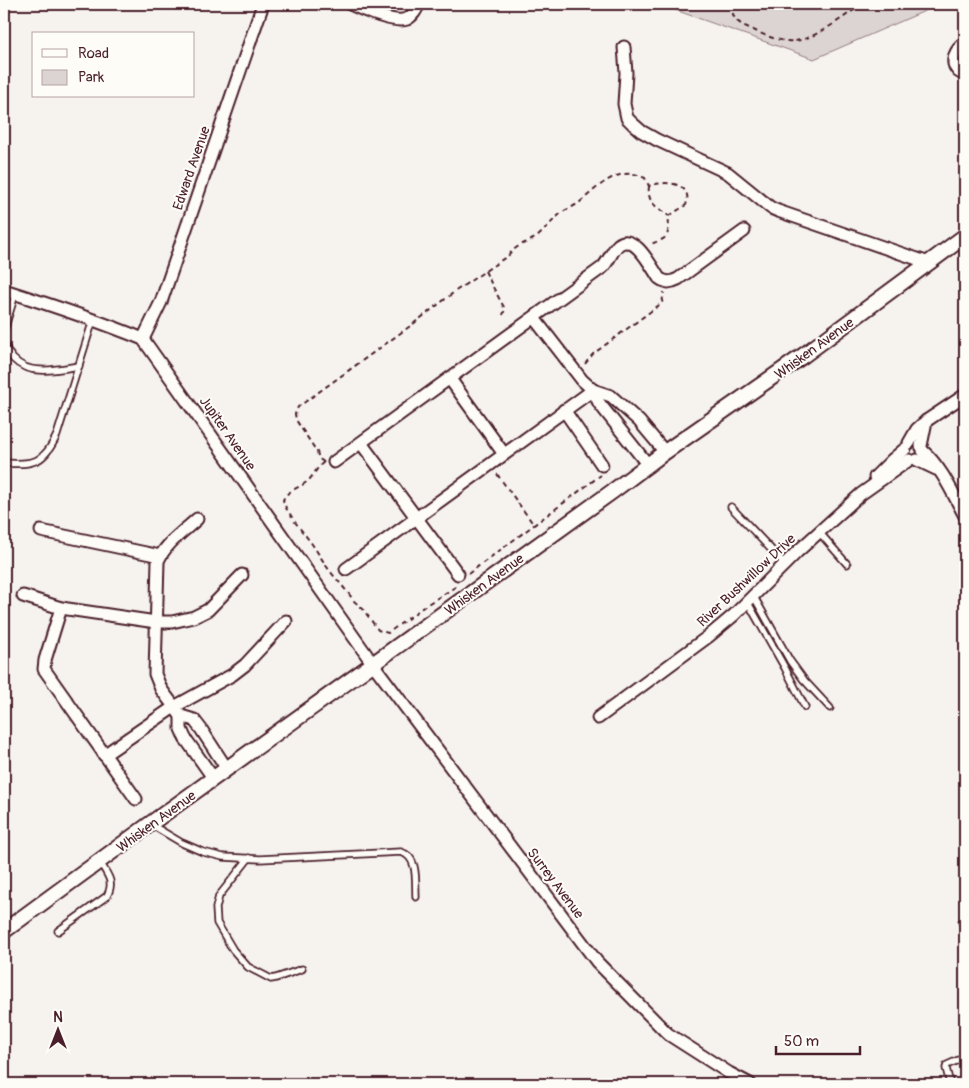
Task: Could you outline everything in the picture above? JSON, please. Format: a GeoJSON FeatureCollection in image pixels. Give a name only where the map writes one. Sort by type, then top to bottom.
{"type":"FeatureCollection","features":[{"type":"Feature","properties":{"kind":"street","name":"Edward Avenue"},"geometry":{"type":"LineString","coordinates":[[143,339],[161,302],[264,4]]}},
{"type":"Feature","properties":{"kind":"street"},"geometry":{"type":"LineString","coordinates":[[350,4],[365,11],[395,20],[404,20],[415,11],[418,4]]}},
{"type":"Feature","properties":{"kind":"street"},"geometry":{"type":"LineString","coordinates":[[965,43],[955,54],[954,60],[958,71],[965,75]]}},
{"type":"Feature","properties":{"kind":"street"},"geometry":{"type":"LineString","coordinates":[[624,47],[626,73],[625,111],[627,118],[641,131],[728,173],[771,208],[929,263]]}},
{"type":"Feature","properties":{"kind":"street"},"geometry":{"type":"LineString","coordinates":[[329,462],[361,442],[450,379],[603,267],[622,242],[634,244],[659,278],[673,281],[744,231]]}},
{"type":"Feature","properties":{"kind":"street","name":"Whisken Avenue"},"geometry":{"type":"LineString","coordinates":[[4,931],[665,452],[804,355],[965,236]]}},
{"type":"Feature","properties":{"kind":"street"},"geometry":{"type":"LineString","coordinates":[[9,292],[114,327],[143,339]]}},
{"type":"Feature","properties":{"kind":"street"},"geometry":{"type":"LineString","coordinates":[[534,318],[575,371],[593,390],[599,403],[648,465]]}},
{"type":"Feature","properties":{"kind":"street","name":"Jupiter Avenue"},"geometry":{"type":"LineString","coordinates":[[143,339],[373,664]]}},
{"type":"Feature","properties":{"kind":"street"},"geometry":{"type":"LineString","coordinates":[[450,379],[504,454]]}},
{"type":"Feature","properties":{"kind":"street"},"geometry":{"type":"LineString","coordinates":[[593,390],[611,396],[639,421],[665,452]]}},
{"type":"Feature","properties":{"kind":"street"},"geometry":{"type":"LineString","coordinates":[[346,569],[593,390]]}},
{"type":"Feature","properties":{"kind":"street"},"geometry":{"type":"LineString","coordinates":[[965,395],[926,421],[914,451],[928,456],[940,471],[965,516]]}},
{"type":"Feature","properties":{"kind":"street"},"geometry":{"type":"LineString","coordinates":[[564,410],[602,465]]}},
{"type":"Feature","properties":{"kind":"street"},"geometry":{"type":"LineString","coordinates":[[361,442],[461,579]]}},
{"type":"Feature","properties":{"kind":"street","name":"River Bushwillow Drive"},"geometry":{"type":"LineString","coordinates":[[598,718],[709,636],[861,494],[892,460],[914,451]]}},
{"type":"Feature","properties":{"kind":"street"},"geometry":{"type":"LineString","coordinates":[[198,519],[163,551],[158,561],[155,674],[161,689],[178,712],[181,729],[185,738],[214,779]]}},
{"type":"Feature","properties":{"kind":"street"},"geometry":{"type":"LineString","coordinates":[[41,531],[160,556]]}},
{"type":"Feature","properties":{"kind":"street"},"geometry":{"type":"LineString","coordinates":[[23,596],[61,608],[156,622],[172,622],[194,617],[208,610],[242,575]]}},
{"type":"Feature","properties":{"kind":"street"},"geometry":{"type":"LineString","coordinates":[[61,608],[44,669],[136,799]]}},
{"type":"Feature","properties":{"kind":"street"},"geometry":{"type":"LineString","coordinates":[[104,755],[178,712],[232,675],[245,665],[286,621]]}},
{"type":"Feature","properties":{"kind":"street","name":"Surrey Avenue"},"geometry":{"type":"LineString","coordinates":[[373,664],[597,962],[668,1034],[729,1073],[750,1084]]}},
{"type":"Feature","properties":{"kind":"street"},"geometry":{"type":"LineString","coordinates":[[178,712],[194,720],[227,769]]}},
{"type":"Feature","properties":{"kind":"street"},"geometry":{"type":"LineString","coordinates":[[196,753],[211,744]]}},
{"type":"Feature","properties":{"kind":"lane"},"geometry":{"type":"LineString","coordinates":[[9,292],[4,332],[4,345],[9,356],[28,369],[40,370],[79,366]]}},
{"type":"Feature","properties":{"kind":"lane"},"geometry":{"type":"LineString","coordinates":[[4,463],[20,464],[35,462],[43,457],[51,448],[57,435],[94,320]]}},
{"type":"Feature","properties":{"kind":"lane"},"geometry":{"type":"LineString","coordinates":[[731,507],[785,564]]}},
{"type":"Feature","properties":{"kind":"lane"},"geometry":{"type":"LineString","coordinates":[[819,532],[847,564]]}},
{"type":"Feature","properties":{"kind":"lane"},"geometry":{"type":"LineString","coordinates":[[750,598],[805,707]]}},
{"type":"Feature","properties":{"kind":"lane"},"geometry":{"type":"LineString","coordinates":[[750,598],[790,661],[804,680],[830,708]]}},
{"type":"Feature","properties":{"kind":"lane"},"geometry":{"type":"LineString","coordinates":[[150,824],[182,843],[203,852],[224,857],[260,859],[401,852],[410,858],[414,866],[416,896]]}},
{"type":"Feature","properties":{"kind":"lane"},"geometry":{"type":"LineString","coordinates":[[249,858],[218,896],[216,908],[217,923],[233,950],[248,966],[270,979],[302,969]]}},
{"type":"Feature","properties":{"kind":"lane"},"geometry":{"type":"LineString","coordinates":[[58,930],[107,896],[111,889],[111,882],[100,862]]}},
{"type":"Feature","properties":{"kind":"lane"},"geometry":{"type":"LineString","coordinates":[[950,1084],[947,1065],[965,1058]]}},
{"type":"Feature","properties":{"kind":"path"},"geometry":{"type":"LineString","coordinates":[[733,4],[732,15],[740,24],[772,38],[789,42],[812,37],[863,4]]}},
{"type":"Feature","properties":{"kind":"path"},"geometry":{"type":"LineString","coordinates":[[329,462],[320,459],[296,420],[295,414],[298,407],[457,290],[509,255],[514,247],[537,236],[565,210],[580,202],[606,180],[618,175],[635,174],[645,178],[649,186],[651,202],[669,216]]}},
{"type":"Feature","properties":{"kind":"path"},"geometry":{"type":"LineString","coordinates":[[649,186],[660,183],[675,184],[688,195],[686,205],[669,216]]}},
{"type":"Feature","properties":{"kind":"path"},"geometry":{"type":"LineString","coordinates":[[640,251],[666,237],[668,234],[669,216]]}},
{"type":"Feature","properties":{"kind":"path"},"geometry":{"type":"LineString","coordinates":[[485,271],[505,309],[503,315]]}},
{"type":"Feature","properties":{"kind":"path"},"geometry":{"type":"LineString","coordinates":[[575,371],[588,362],[593,354],[662,303],[664,292],[662,280]]}},
{"type":"Feature","properties":{"kind":"path"},"geometry":{"type":"LineString","coordinates":[[329,462],[320,465],[308,480],[285,496],[283,500],[294,522],[354,602],[363,610],[378,630],[388,633],[599,477],[604,472],[602,465]]}},
{"type":"Feature","properties":{"kind":"path"},"geometry":{"type":"LineString","coordinates":[[490,464],[534,526]]}},
{"type":"Feature","properties":{"kind":"green space"},"geometry":{"type":"Polygon","coordinates":[[[658,4],[941,4],[814,59],[658,4]]]}}]}
